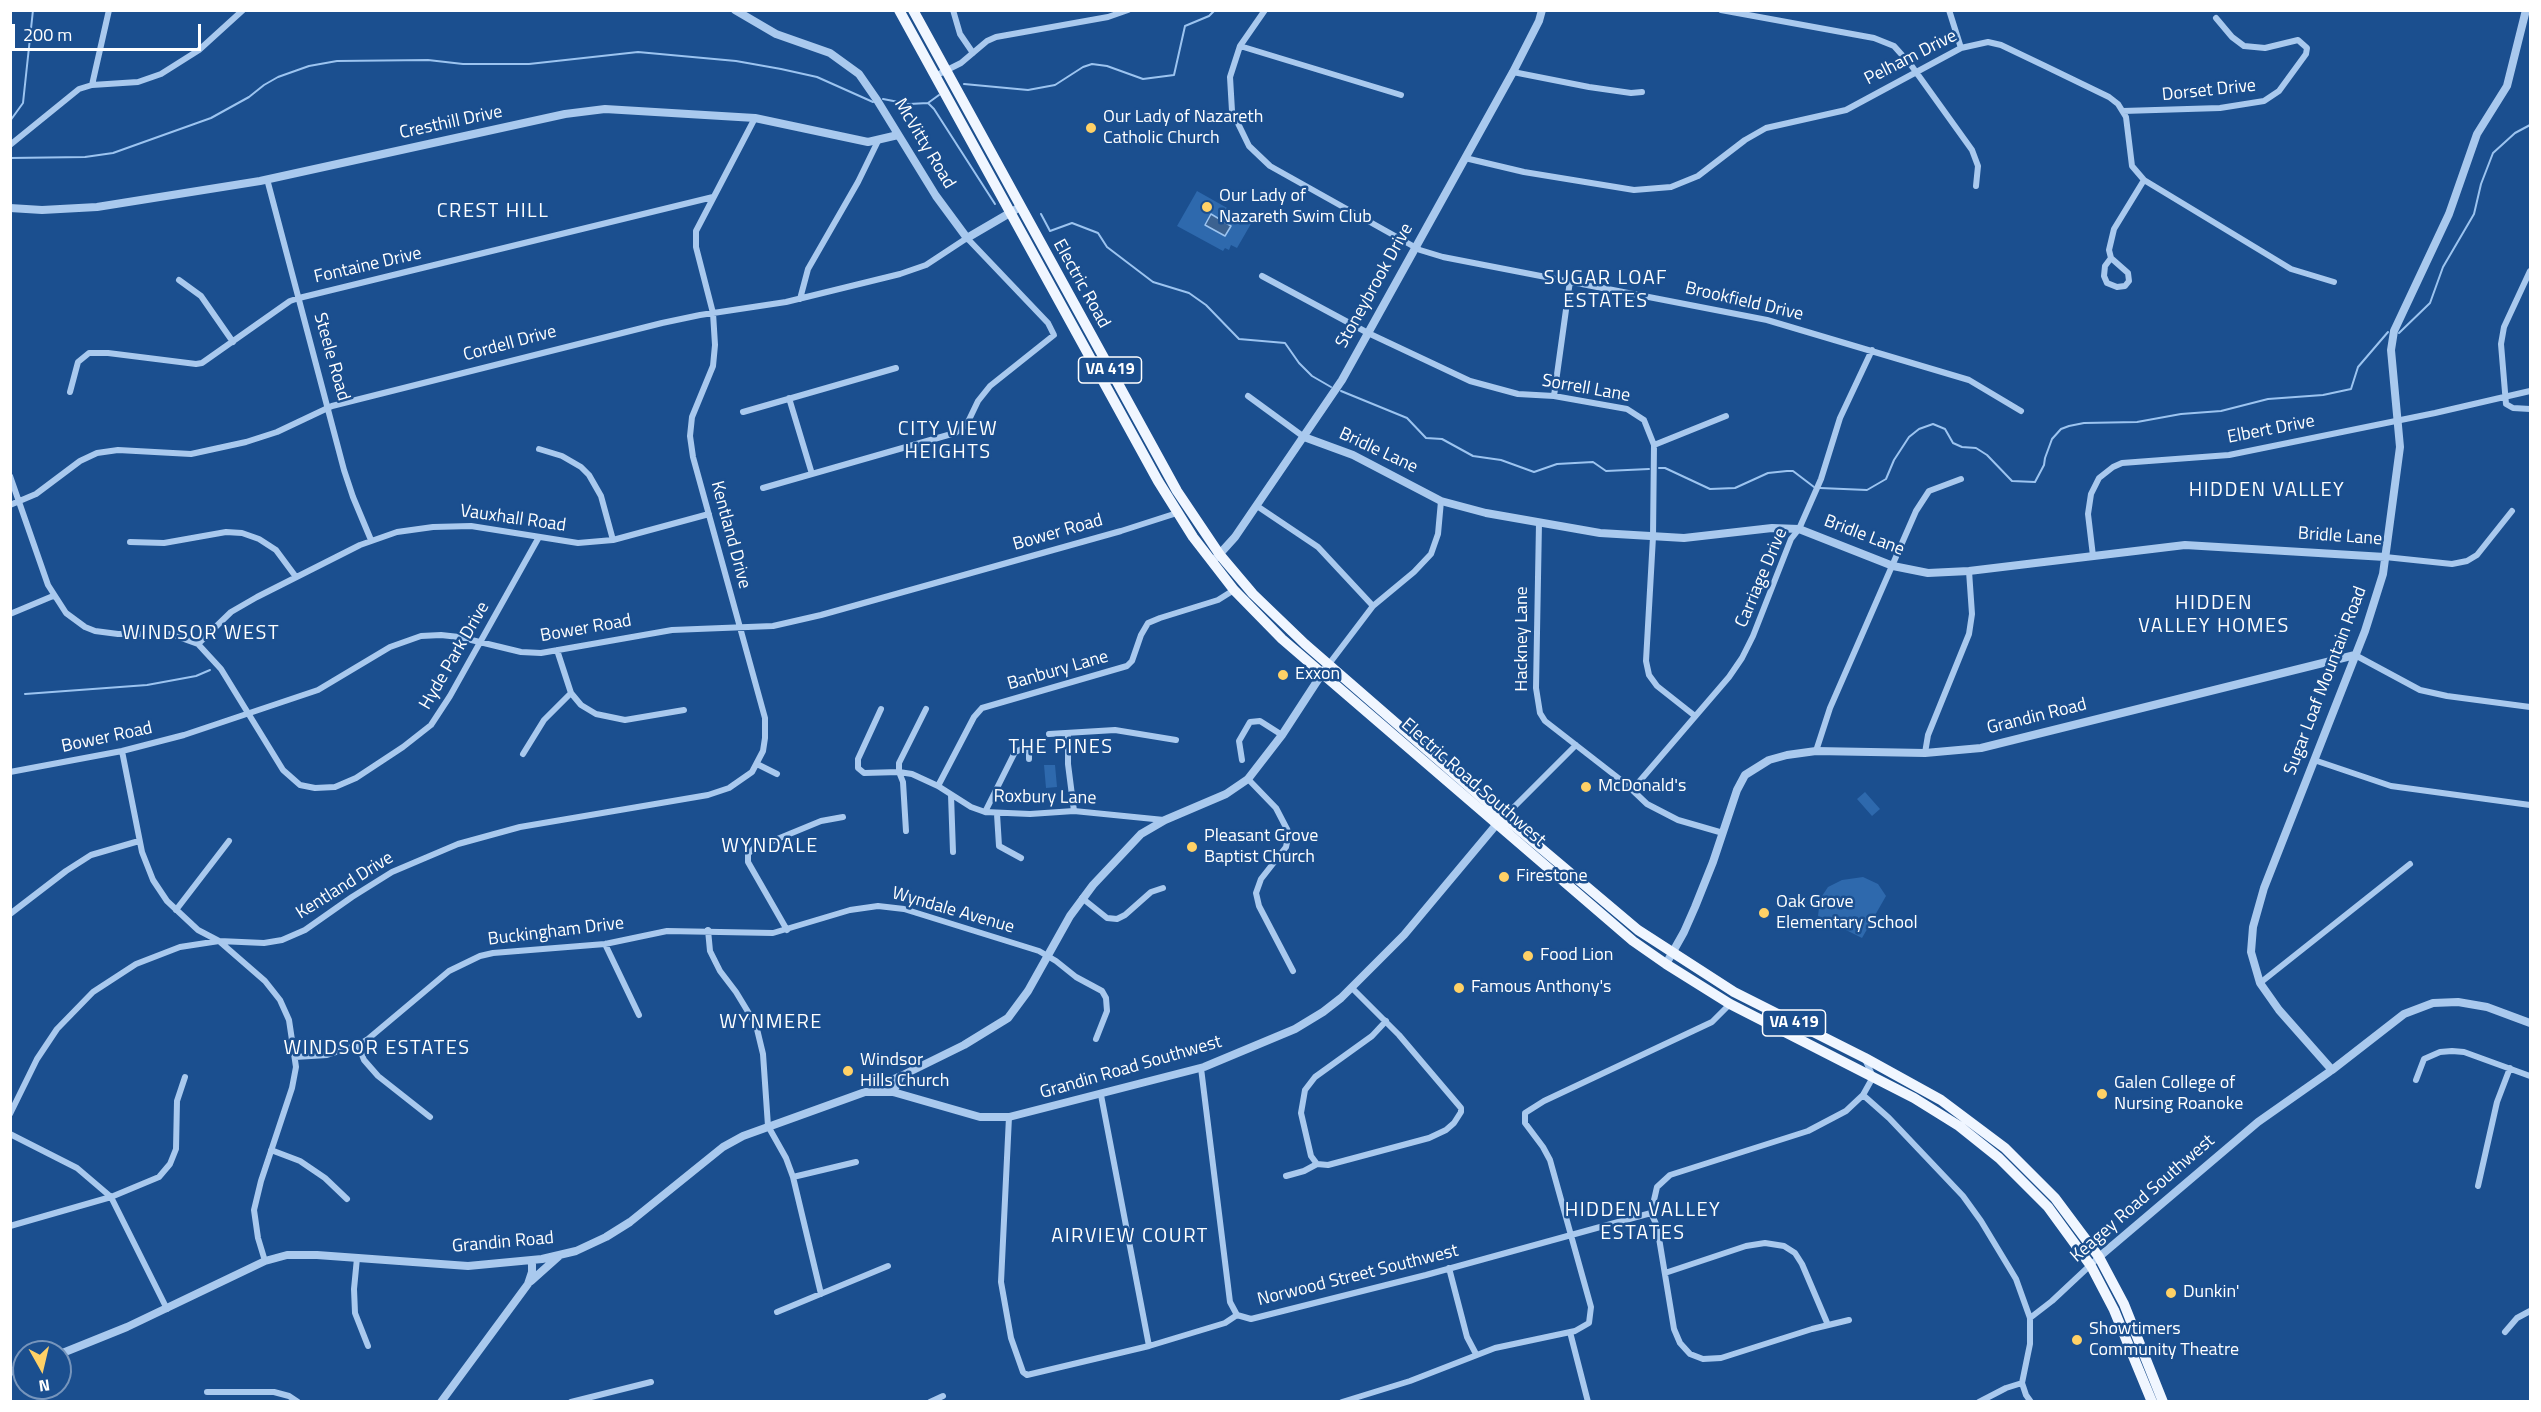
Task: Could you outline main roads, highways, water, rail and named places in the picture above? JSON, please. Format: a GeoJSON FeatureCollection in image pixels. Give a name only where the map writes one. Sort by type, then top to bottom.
{"type":"FeatureCollection","features":[{"type":"Feature","properties":{"kind":"main road","name":"Electric Road"},"geometry":{"type":"LineString","coordinates":[[899,10],[940,73],[1177,513],[1215,558],[1326,668]]}},
{"type":"Feature","properties":{"kind":"main road","name":"Electric Road"},"geometry":{"type":"LineString","coordinates":[[913,10],[940,73]]}},
{"type":"Feature","properties":{"kind":"main road","name":"Electric Road"},"geometry":{"type":"LineString","coordinates":[[1015,210],[1234,590],[1282,639],[1360,691]]}},
{"type":"Feature","properties":{"kind":"main road","name":"Electric Road Southwest"},"geometry":{"type":"LineString","coordinates":[[1326,668],[1500,821],[1673,954],[1734,992],[1865,1058],[1941,1100],[2005,1148],[2055,1198],[2099,1257],[2124,1304],[2163,1401]]}},
{"type":"Feature","properties":{"kind":"main road","name":"Electric Road Southwest"},"geometry":{"type":"LineString","coordinates":[[1360,691],[1599,914],[1666,964],[1730,1004],[1941,1114],[1999,1158],[2048,1207],[2091,1266],[2114,1310],[2152,1401]]}},
{"type":"Feature","properties":{"kind":"waterway"},"geometry":{"type":"LineString","coordinates":[[10,121],[23,103],[33,10]]}},
{"type":"Feature","properties":{"kind":"waterway"},"geometry":{"type":"LineString","coordinates":[[964,84],[1028,90],[1055,85],[1083,67],[1092,64],[1107,66],[1143,79],[1174,75],[1185,26],[1209,16],[1215,10]]}},
{"type":"Feature","properties":{"kind":"waterway"},"geometry":{"type":"LineString","coordinates":[[10,158],[85,157],[113,153],[211,118],[249,97],[278,77],[309,66],[337,61],[428,60],[463,64],[529,64],[638,52],[736,61],[781,69],[817,77],[873,102]]}},
{"type":"Feature","properties":{"kind":"waterway"},"geometry":{"type":"LineString","coordinates":[[883,99],[909,104],[928,103],[939,95]]}},
{"type":"Feature","properties":{"kind":"waterway"},"geometry":{"type":"LineString","coordinates":[[928,103],[995,204]]}},
{"type":"Feature","properties":{"kind":"waterway"},"geometry":{"type":"LineString","coordinates":[[2399,333],[2430,303],[2443,267],[2474,214],[2481,184],[2493,153],[2515,133],[2530,125]]}},
{"type":"Feature","properties":{"kind":"waterway"},"geometry":{"type":"LineString","coordinates":[[1041,214],[1050,231],[1072,223],[1098,233],[1107,247],[1153,282],[1189,293],[1206,305],[1239,339],[1285,343],[1299,363],[1312,376],[1331,387]]}},
{"type":"Feature","properties":{"kind":"waterway"},"geometry":{"type":"LineString","coordinates":[[1820,488],[1867,490],[1886,479],[1894,460],[1909,437],[1919,429],[1933,424],[1945,429],[1953,443],[1962,447],[1976,448],[1987,455],[2012,481],[2035,482],[2044,465],[2052,439],[2061,429],[2084,423],[2137,422],[2181,414],[2221,411],[2268,399],[2323,395],[2351,389],[2358,367],[2388,332]]}},
{"type":"Feature","properties":{"kind":"waterway"},"geometry":{"type":"LineString","coordinates":[[1341,391],[1407,418],[1426,438],[1442,439],[1473,456],[1501,460],[1534,472],[1557,464],[1593,462],[1606,471],[1649,469]]}},
{"type":"Feature","properties":{"kind":"waterway"},"geometry":{"type":"LineString","coordinates":[[1659,468],[1665,468],[1710,489],[1735,488],[1768,473],[1787,471],[1793,471],[1814,487]]}},
{"type":"Feature","properties":{"kind":"waterway"},"geometry":{"type":"LineString","coordinates":[[25,694],[147,685],[196,676],[210,670]]}},
{"type":"Feature","properties":{"kind":"place","name":"Our Lady of Nazareth Catholic Church"},"geometry":{"type":"Point","coordinates":[1091,128]}},
{"type":"Feature","properties":{"kind":"place","name":"Our Lady of Nazareth Swim Club"},"geometry":{"type":"Point","coordinates":[1207,207]}},
{"type":"Feature","properties":{"kind":"place","name":"Exxon"},"geometry":{"type":"Point","coordinates":[1283,675]}},
{"type":"Feature","properties":{"kind":"place","name":"McDonald's"},"geometry":{"type":"Point","coordinates":[1586,787]}},
{"type":"Feature","properties":{"kind":"place","name":"Pleasant Grove Baptist Church"},"geometry":{"type":"Point","coordinates":[1192,847]}},
{"type":"Feature","properties":{"kind":"place","name":"Firestone"},"geometry":{"type":"Point","coordinates":[1504,877]}},
{"type":"Feature","properties":{"kind":"place","name":"Oak Grove Elementary School"},"geometry":{"type":"Point","coordinates":[1764,913]}},
{"type":"Feature","properties":{"kind":"place","name":"Food Lion"},"geometry":{"type":"Point","coordinates":[1528,956]}},
{"type":"Feature","properties":{"kind":"place","name":"Famous Anthony's"},"geometry":{"type":"Point","coordinates":[1459,988]}},
{"type":"Feature","properties":{"kind":"place","name":"Windsor Hills Church"},"geometry":{"type":"Point","coordinates":[848,1071]}},
{"type":"Feature","properties":{"kind":"place","name":"Galen College of Nursing Roanoke"},"geometry":{"type":"Point","coordinates":[2102,1094]}},
{"type":"Feature","properties":{"kind":"place","name":"Dunkin'"},"geometry":{"type":"Point","coordinates":[2171,1293]}},
{"type":"Feature","properties":{"kind":"place","name":"Showtimers Community Theatre"},"geometry":{"type":"Point","coordinates":[2077,1340]}},
{"type":"Feature","properties":{"kind":"district","name":"CREST HILL"},"geometry":{"type":"Point","coordinates":[493,212]}},
{"type":"Feature","properties":{"kind":"district","name":"SUGAR LOAF ESTATES"},"geometry":{"type":"Point","coordinates":[1606,290]}},
{"type":"Feature","properties":{"kind":"district","name":"CITY VIEW HEIGHTS"},"geometry":{"type":"Point","coordinates":[948,442]}},
{"type":"Feature","properties":{"kind":"district","name":"HIDDEN VALLEY"},"geometry":{"type":"Point","coordinates":[2267,491]}},
{"type":"Feature","properties":{"kind":"district","name":"HIDDEN VALLEY HOMES"},"geometry":{"type":"Point","coordinates":[2214,616]}},
{"type":"Feature","properties":{"kind":"district","name":"WINDSOR WEST"},"geometry":{"type":"Point","coordinates":[201,634]}},
{"type":"Feature","properties":{"kind":"district","name":"THE PINES"},"geometry":{"type":"Point","coordinates":[1061,748]}},
{"type":"Feature","properties":{"kind":"district","name":"WYNDALE"},"geometry":{"type":"Point","coordinates":[770,847]}},
{"type":"Feature","properties":{"kind":"district","name":"WYNMERE"},"geometry":{"type":"Point","coordinates":[771,1023]}},
{"type":"Feature","properties":{"kind":"district","name":"WINDSOR ESTATES"},"geometry":{"type":"Point","coordinates":[377,1049]}},
{"type":"Feature","properties":{"kind":"district","name":"HIDDEN VALLEY ESTATES"},"geometry":{"type":"Point","coordinates":[1643,1222]}},
{"type":"Feature","properties":{"kind":"district","name":"AIRVIEW COURT"},"geometry":{"type":"Point","coordinates":[1130,1237]}}]}
